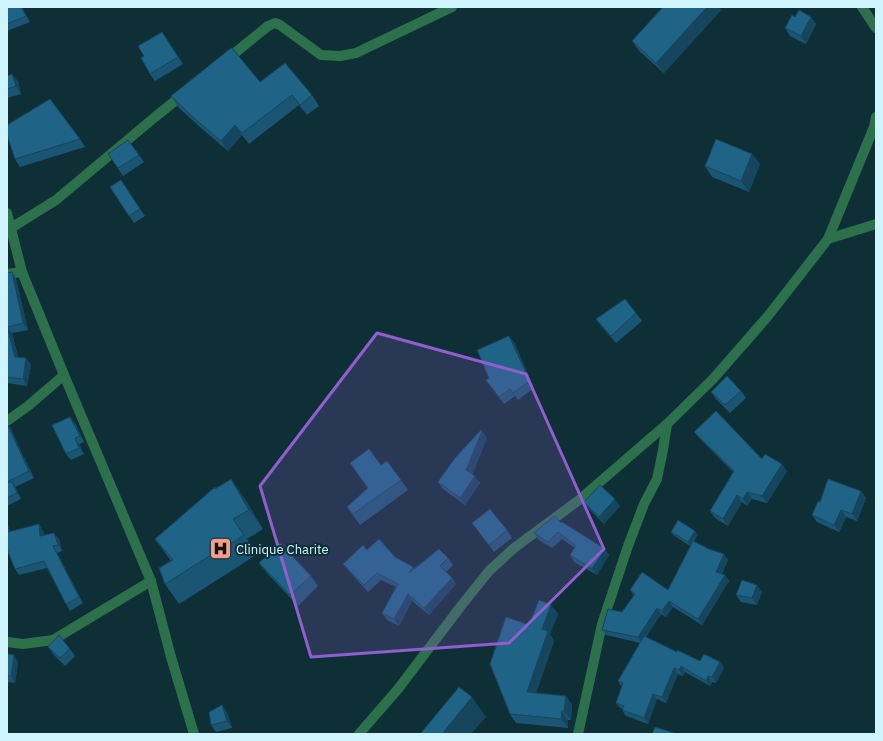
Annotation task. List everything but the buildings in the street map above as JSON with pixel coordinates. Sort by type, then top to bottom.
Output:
[{"type":"street","points":[[216,68],[268,26],[275,23],[280,25],[321,55],[340,56],[356,53],[452,7]]},
{"type":"street","points":[[862,7],[876,28]]},
{"type":"street","points":[[11,228],[56,200],[192,87]]},
{"type":"street","points":[[359,734],[398,689],[489,571],[514,548],[579,500],[667,424],[713,380],[768,316],[828,239],[871,135],[876,118]]},
{"type":"street","points":[[7,213],[22,272],[64,376],[151,581],[171,657],[194,734]]},
{"type":"street","points":[[828,239],[876,224]]},
{"type":"street","points":[[7,274],[22,272]]},
{"type":"street","points":[[7,422],[64,376]]},
{"type":"street","points":[[578,734],[602,624],[628,546],[644,504],[657,479],[667,424]]},
{"type":"street","points":[[7,642],[23,644],[53,640],[151,581]]},
{"type":"highlighted area","points":[[377,333],[526,374],[604,549],[509,643],[311,657],[260,486]]},
{"type":"place","name":"Clinique Charite","points":[[221,549]]}]
